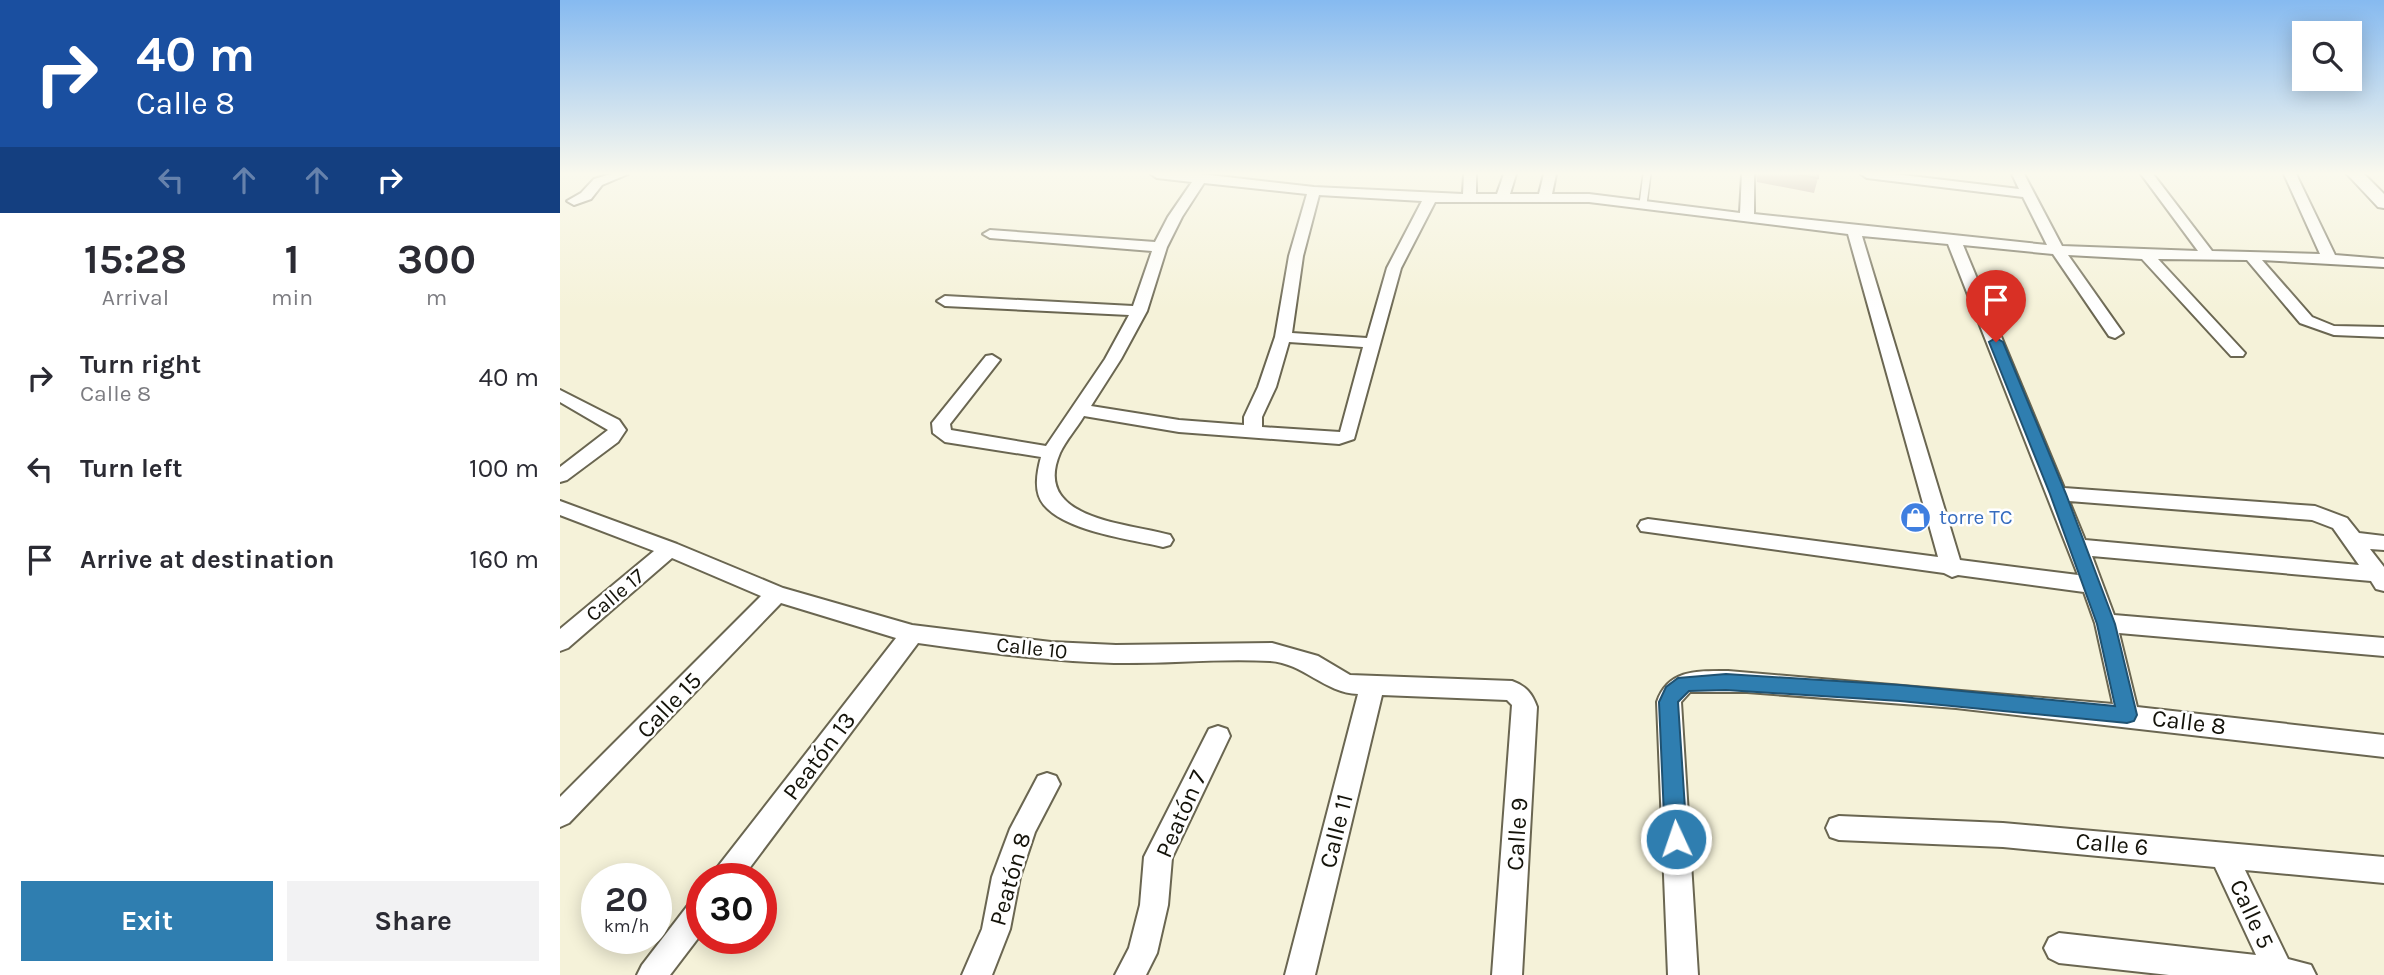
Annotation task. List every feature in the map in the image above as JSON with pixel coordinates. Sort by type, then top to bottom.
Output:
[{"type":"street","points":[[1163,540],[1075,518],[1051,502],[1045,478],[1051,453],[1113,359],[1139,311],[1160,247],[1174,220]]},
{"type":"street","points":[[1253,430],[1254,417],[1283,337],[1296,256],[1306,220]]},
{"type":"street","points":[[1080,410],[1179,426],[1339,438],[1348,435],[1394,268],[1419,220]]},
{"type":"street","points":[[1766,220],[1854,231],[2057,250],[2146,255],[2329,257],[2384,263]]},
{"type":"street","points":[[2042,220],[2057,250],[2115,333]]},
{"type":"street","points":[[2181,220],[2208,255]]},
{"type":"street","points":[[2311,220],[2329,257]]},
{"type":"street","points":[[1854,231],[1952,569]]},
{"type":"street","points":[[990,234],[1160,247]]},
{"type":"street","points":[[1954,241],[2058,494],[2092,585],[2106,624],[2127,715]]},
{"type":"street","points":[[2146,255],[2237,353]]},
{"type":"street","points":[[2250,255],[2306,320],[2314,325],[2337,331],[2384,332]]},
{"type":"street","points":[[945,300],[1139,311]]},
{"type":"street","points":[[1283,337],[1368,342],[1373,345]]},
{"type":"street","points":[[992,360],[941,423],[942,433],[951,438],[1051,453]]},
{"type":"street","points":[[560,395],[613,424],[617,430],[612,438],[560,476]]},
{"type":"street","points":[[2058,494],[2315,513],[2340,523],[2380,578]]},
{"type":"street","name":"Calle 10","points":[[560,508],[670,549],[777,594],[912,634],[1051,651],[1116,654],[1272,652],[1310,662],[1348,684],[1505,690],[1518,695]]},
{"type":"street","points":[[1647,526],[1952,569],[2092,585]]},
{"type":"street","points":[[2352,540],[2384,543]]},
{"type":"street","points":[[2078,547],[2380,578]]},
{"type":"street","name":"Calle 17","points":[[560,642],[670,549]]},
{"type":"street","name":"Calle 15","points":[[560,815],[777,594]]},
{"type":"street","points":[[2106,624],[2384,647]]},
{"type":"street","name":"Peatón 13","points":[[737,863],[912,634]]},
{"type":"street","name":"Calle 8","points":[[1683,975],[1669,702],[1673,692],[1685,684],[1726,682],[1900,693],[2127,715],[2384,746]]},
{"type":"street","name":"Calle 11","points":[[1300,975],[1372,687]]},
{"type":"street","name":"Calle 9","points":[[1507,975],[1525,718],[1525,708],[1518,695]]},
{"type":"street","name":"Peatón 7","points":[[1130,975],[1142,953],[1154,905],[1158,857],[1218,736]]},
{"type":"street","name":"Peatón 8","points":[[977,975],[996,929],[1006,877],[1023,829],[1047,784]]},
{"type":"street","name":"Calle 6","points":[[1839,828],[1989,834],[2384,870]]},
{"type":"street","name":"Calle 5","points":[[2223,854],[2287,974]]},
{"type":"street","points":[[652,975],[686,931]]},
{"type":"street","points":[[2059,948],[2287,974]]},
{"type":"place","name":"torre TC","points":[[1916,517]]},
{"type":"route","points":[[1676,839],[1669,702],[1673,692],[1685,684],[1726,682],[1900,693],[2127,715],[2106,624],[2058,494],[1996,342]]}]
